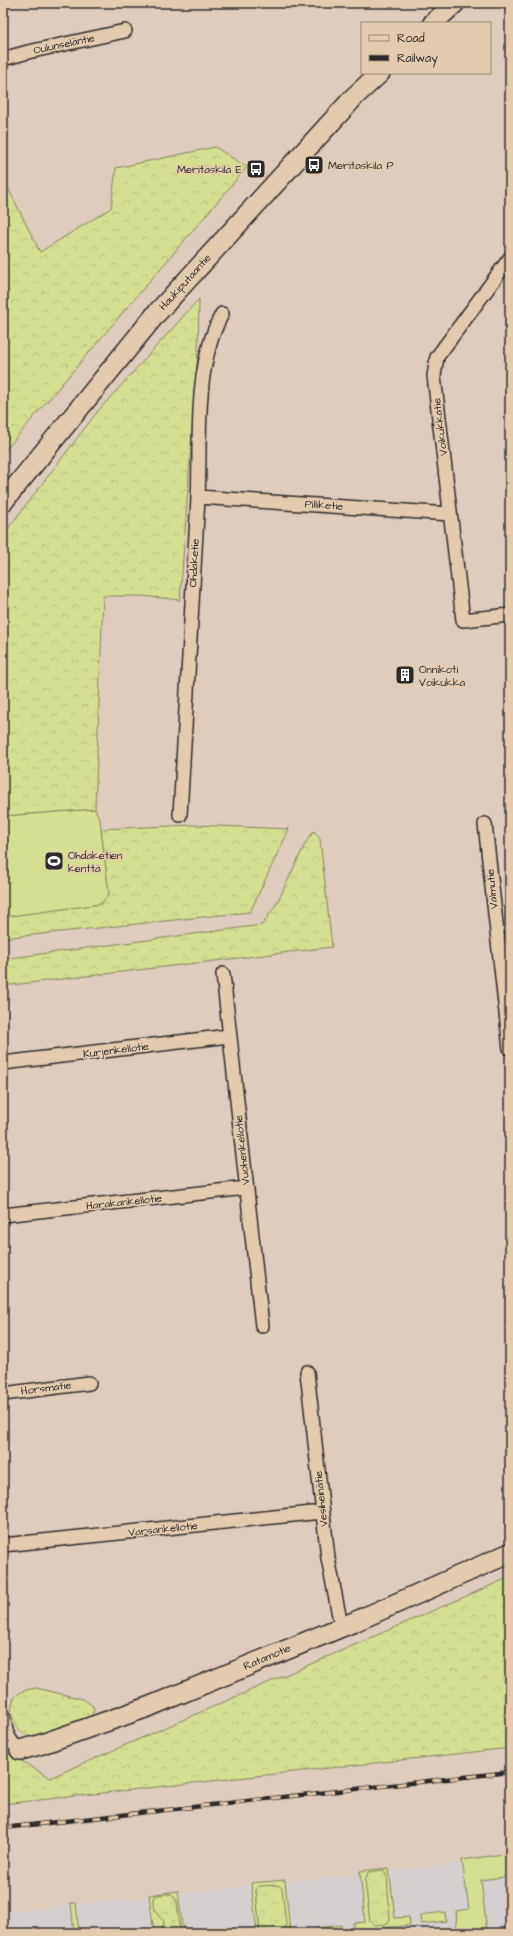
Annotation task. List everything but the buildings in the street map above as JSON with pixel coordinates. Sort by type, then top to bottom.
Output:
[{"type":"main road","points":[[434,22],[455,3]]},
{"type":"main road","name":"Haukiputaantie","points":[[3,502],[156,314],[355,96],[379,74]]},
{"type":"main road","name":"Ratamotie","points":[[20,1750],[39,1745],[148,1707],[510,1553]]},
{"type":"street","name":"Oulunseläntie","points":[[3,59],[28,52],[125,31]]},
{"type":"street","name":"Voikukkatie","points":[[510,258],[437,357],[434,376],[463,620],[510,615]]},
{"type":"street","name":"Ohdaketie","points":[[180,815],[198,497],[201,392],[210,344],[216,325],[222,314]]},
{"type":"street","name":"Pilliketie","points":[[198,497],[450,514]]},
{"type":"street","name":"Valmutie","points":[[485,824],[508,1005],[510,1049]]},
{"type":"street","name":"Vuohenkellotie","points":[[223,974],[262,1326]]},
{"type":"street","name":"Kurjenkellotie","points":[[3,1063],[229,1036]]},
{"type":"street","name":"Harakankellotie","points":[[3,1215],[246,1188]]},
{"type":"street","name":"Vesiheinätie","points":[[307,1372],[328,1558],[341,1626]]},
{"type":"street","name":"Horsmatie","points":[[3,1394],[89,1383]]},
{"type":"street","name":"Varsankellotie","points":[[3,1545],[322,1512]]},
{"type":"street","points":[[3,1716],[5,1730],[10,1743],[20,1750]]},
{"type":"shaded area","points":[[510,1858],[510,1933],[3,1933],[3,1912]]},
{"type":"green space","points":[[215,147],[247,167],[3,453],[3,178],[40,252],[111,208],[116,168]]},
{"type":"green space","points":[[199,299],[198,349],[180,600],[142,596],[103,596],[95,809],[3,816],[3,535],[98,411]]},
{"type":"green space","name":"Ohdaketien kenttä","points":[[95,809],[100,820],[109,894],[101,904],[3,918],[3,816]]},
{"type":"green space","points":[[193,825],[289,829],[250,912],[3,938],[3,917],[101,904],[109,894],[101,829]]},
{"type":"green space","points":[[314,831],[320,839],[332,947],[3,986],[3,959],[262,925],[277,903],[306,842]]},
{"type":"green space","points":[[510,1577],[510,1748],[3,1804],[3,1750],[50,1778]]},
{"type":"green space","points":[[36,1688],[83,1699],[93,1706],[94,1710],[91,1717],[31,1737],[24,1734],[16,1726],[12,1715],[13,1700],[18,1694],[25,1690]]},
{"type":"green space","points":[[510,1853],[510,1876],[481,1880],[487,1933],[442,1933],[452,1931],[454,1929],[456,1922],[456,1911],[469,1909],[462,1860]]},
{"type":"green space","points":[[389,1868],[395,1918],[409,1917],[410,1925],[354,1931],[353,1923],[365,1922],[360,1871]]},
{"type":"green space","points":[[384,1870],[387,1877],[390,1919],[387,1924],[376,1925],[370,1922],[365,1881],[368,1872]]},
{"type":"green space","points":[[285,1880],[290,1931],[303,1930],[303,1933],[285,1933],[256,1890],[260,1933],[257,1933],[251,1883]]},
{"type":"green space","points":[[278,1885],[282,1888],[286,1933],[260,1933],[256,1890],[259,1886]]},
{"type":"green space","points":[[178,1891],[183,1933],[180,1933],[177,1901],[171,1894],[154,1896],[153,1900],[164,1921],[163,1928],[157,1933],[154,1933],[149,1895]]},
{"type":"green space","points":[[171,1894],[177,1901],[180,1933],[157,1933],[157,1931],[163,1928],[164,1921],[155,1910],[153,1900],[154,1896]]},
{"type":"green space","points":[[71,1903],[76,1903],[79,1933],[74,1933]]},
{"type":"green space","points":[[445,1912],[446,1921],[421,1924],[420,1915]]},
{"type":"green space","points":[[341,1925],[342,1933],[317,1933],[316,1928]]},
{"type":"railway","points":[[3,1828],[510,1772]]},
{"type":"place","name":"Meritaskila P","points":[[314,165]]},
{"type":"place","name":"Meritaskila E","points":[[256,169]]},
{"type":"place","name":"Onnikoti Voikukka","points":[[405,675]]},
{"type":"place","name":"Ohdaketien kenttä","points":[[54,861]]}]
